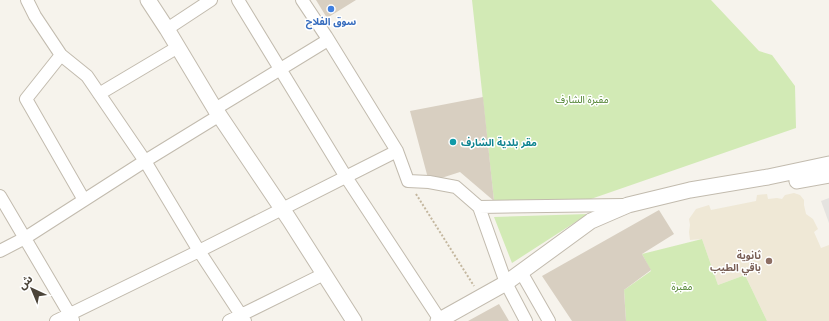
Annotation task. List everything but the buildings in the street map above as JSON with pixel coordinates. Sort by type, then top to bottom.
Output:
[{"type":"street","points":[[27,0],[35,16],[61,55],[87,76],[145,161],[199,251],[243,318]]},
{"type":"street","points":[[148,0],[217,112],[282,208],[354,321]]},
{"type":"street","points":[[167,29],[211,0]]},
{"type":"street","points":[[238,0],[346,177],[439,321],[506,283],[591,221],[628,205],[690,190],[768,177],[829,164]]},
{"type":"street","points":[[302,0],[397,151],[408,181],[429,182],[456,187],[480,206],[506,283],[526,321]]},
{"type":"street","points":[[0,251],[24,238],[145,161],[280,70],[328,40]]},
{"type":"street","points":[[99,94],[178,48]]},
{"type":"street","points":[[61,55],[26,99],[84,200]]},
{"type":"street","points":[[56,321],[72,318],[282,208],[397,151]]},
{"type":"street","points":[[480,206],[628,205],[735,193],[829,175]]},
{"type":"street","points":[[0,196],[72,318]]},
{"type":"street","points":[[521,272],[549,321]]},
{"type":"street","points":[[229,321],[243,318],[324,274]]},
{"type":"path","points":[[408,181],[481,297]]},
{"type":"shaded area","name":"ثانوية باقي الطيب","points":[[794,193],[800,195],[804,200],[806,214],[813,219],[818,229],[814,232],[821,248],[829,245],[829,321],[767,321],[745,275],[718,285],[702,239],[690,240],[689,219],[696,209],[709,205],[711,210],[756,201],[757,195],[767,194],[768,199],[782,199],[785,195]]},
{"type":"shaded area","points":[[829,198],[829,223],[821,201]]},
{"type":"green space","name":"مقبرة الشارف","points":[[472,0],[711,0],[759,51],[772,55],[795,86],[796,128],[588,200],[494,201]]},
{"type":"green space","points":[[588,214],[512,263],[494,217]]},
{"type":"green space","name":"مقبرة","points":[[702,239],[718,285],[745,275],[767,321],[626,321],[624,290],[651,271],[642,254]]},
{"type":"place","name":"سوق الفلاح","points":[[331,9]]},
{"type":"place","name":"مقر بلدية الشارف","points":[[453,142]]},
{"type":"place","name":"ثانوية باقي الطيب","points":[[769,261]]}]
